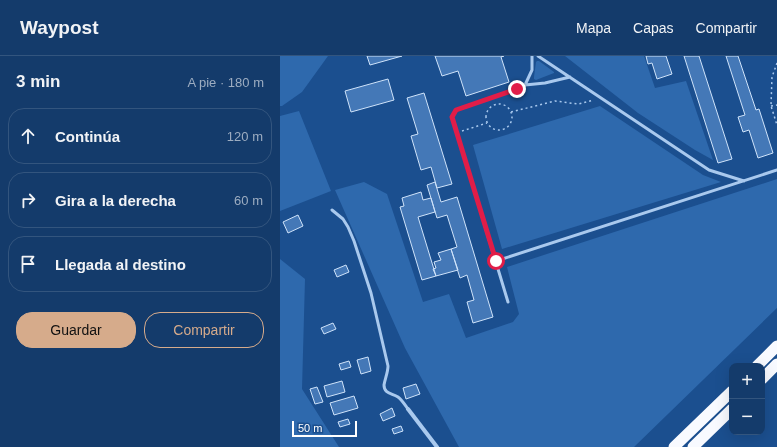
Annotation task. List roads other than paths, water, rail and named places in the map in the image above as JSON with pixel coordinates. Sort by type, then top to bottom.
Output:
[{"type":"highway","points":[[760,363],[777,346]]},
{"type":"highway","points":[[765,376],[777,364]]},
{"type":"highway","points":[[674,447],[729,393]]},
{"type":"highway","points":[[693,447],[729,412]]},
{"type":"street","points":[[408,410],[437,447]]},
{"type":"lane","points":[[525,85],[532,70],[532,56]]},
{"type":"lane","points":[[538,56],[709,170],[744,181]]},
{"type":"lane","points":[[508,302],[452,117],[456,110],[525,85],[545,83],[570,77]]},
{"type":"lane","points":[[496,261],[777,170]]},
{"type":"lane","points":[[332,210],[343,219],[348,227],[371,293],[388,366],[388,373],[384,386],[385,390],[397,396],[408,410]]}]
